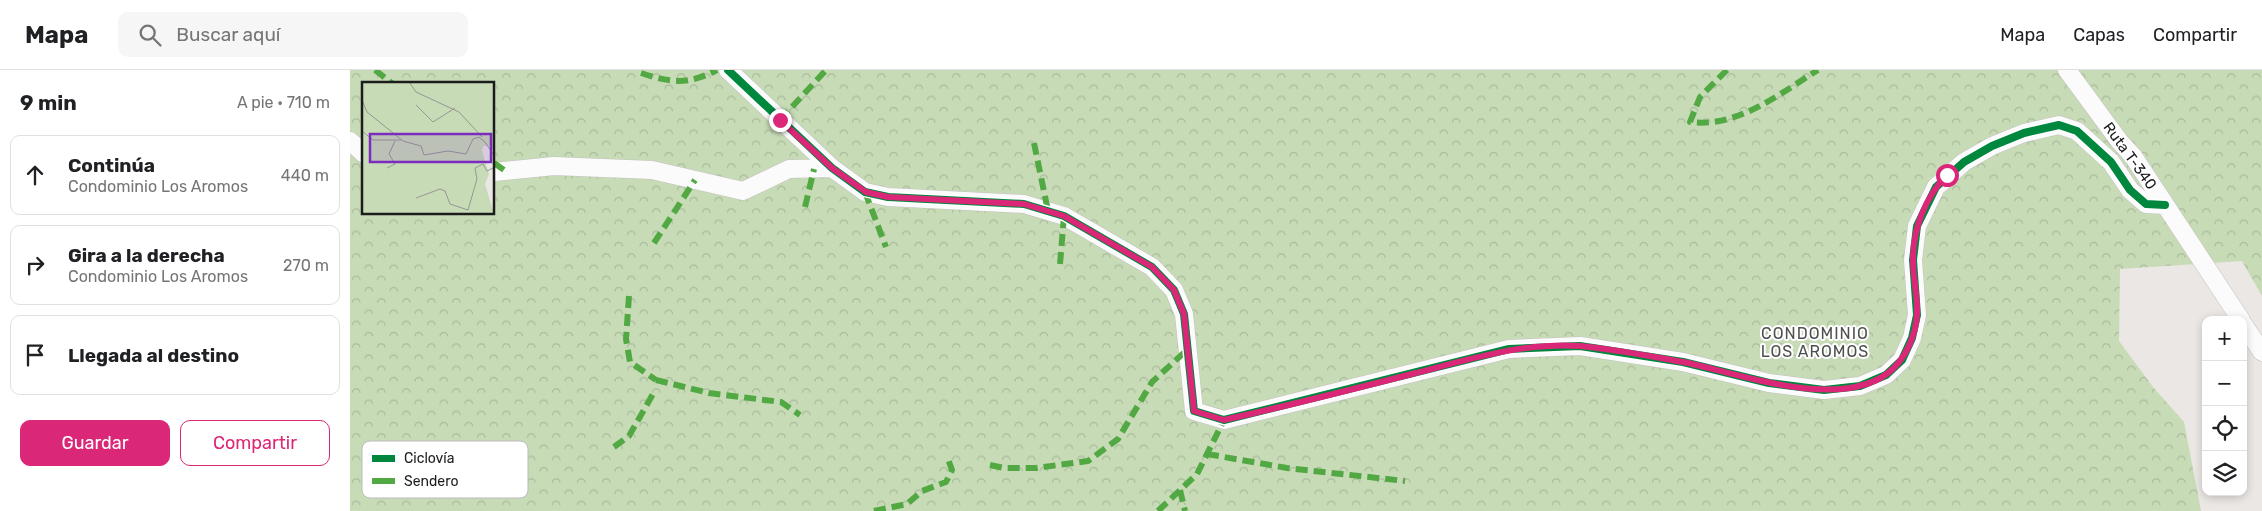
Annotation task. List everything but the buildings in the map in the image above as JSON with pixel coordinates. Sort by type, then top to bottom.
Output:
[{"type":"street","points":[[728,70],[832,168],[866,192],[888,197],[1024,204],[1064,216],[1152,267],[1174,290],[1184,314],[1194,411],[1224,420],[1509,350],[1580,346],[1684,362],[1768,383],[1824,390],[1860,386],[1886,374],[1902,360],[1912,338],[1917,315],[1913,260],[1917,226],[1936,187],[1964,162],[1992,146],[2024,133],[2059,124],[2077,131],[2112,162],[2130,190],[2146,204],[2165,205]]},
{"type":"street","name":"Ruta T-340","points":[[2067,70],[2120,142],[2133,156],[2238,316]]},
{"type":"street","points":[[350,141],[362,152]]},
{"type":"street","points":[[495,172],[554,166],[652,170],[744,191],[789,169],[832,168]]},
{"type":"street","points":[[2247,330],[2262,352]]},
{"type":"green space","points":[[350,70],[2262,70],[2262,296],[2242,261],[2120,269],[2119,341],[2153,387],[2184,422],[2201,511],[350,511]]},
{"type":"marked path","points":[[375,70],[390,82]]},
{"type":"marked path","points":[[641,73],[661,79],[679,81],[697,78],[717,70]]},
{"type":"marked path","points":[[780,120],[826,70]]},
{"type":"marked path","points":[[1727,70],[1700,97],[1690,122],[1725,120],[1741,115],[1773,99],[1818,70]]},
{"type":"marked path","points":[[1034,143],[1048,211]]},
{"type":"marked path","points":[[495,164],[504,170]]},
{"type":"marked path","points":[[805,207],[814,169]]},
{"type":"marked path","points":[[654,243],[695,180]]},
{"type":"marked path","points":[[865,192],[886,247]]},
{"type":"marked path","points":[[1060,264],[1064,216]]},
{"type":"marked path","points":[[629,296],[626,339],[630,362],[656,380]]},
{"type":"marked path","points":[[990,465],[1004,468],[1036,468],[1088,461],[1118,439],[1152,382],[1188,349]]},
{"type":"marked path","points":[[656,380],[709,393],[781,402],[800,415]]},
{"type":"marked path","points":[[614,447],[629,436],[653,394]]},
{"type":"marked path","points":[[1158,511],[1197,474],[1224,420]]},
{"type":"marked path","points":[[1207,454],[1287,468],[1405,481]]},
{"type":"marked path","points":[[874,511],[907,504],[922,491],[946,482],[952,470],[948,459]]},
{"type":"marked path","points":[[1180,490],[1185,511]]},
{"type":"cycle path","points":[[728,70],[832,168],[865,192],[888,197],[1024,204],[1064,216],[1152,267],[1174,290],[1184,314],[1194,411],[1224,420],[1509,349],[1580,346],[1683,362],[1769,383],[1824,390],[1860,386],[1886,375],[1902,360],[1912,338],[1917,315],[1913,260],[1917,226],[1936,187],[1964,162],[1992,146],[2024,133],[2059,125],[2077,131],[2111,162],[2130,190],[2146,204],[2165,205]]},
{"type":"district","name":"CONDOMINIO LOS AROMOS","points":[[1815,342]]},
{"type":"route","points":[[780,120],[832,168],[866,192],[888,197],[1024,204],[1064,216],[1152,267],[1174,290],[1184,314],[1194,411],[1224,420],[1509,350],[1580,346],[1684,362],[1768,383],[1824,390],[1860,386],[1886,374],[1902,360],[1912,338],[1917,315],[1913,260],[1917,226],[1936,187],[1947,175]]}]
